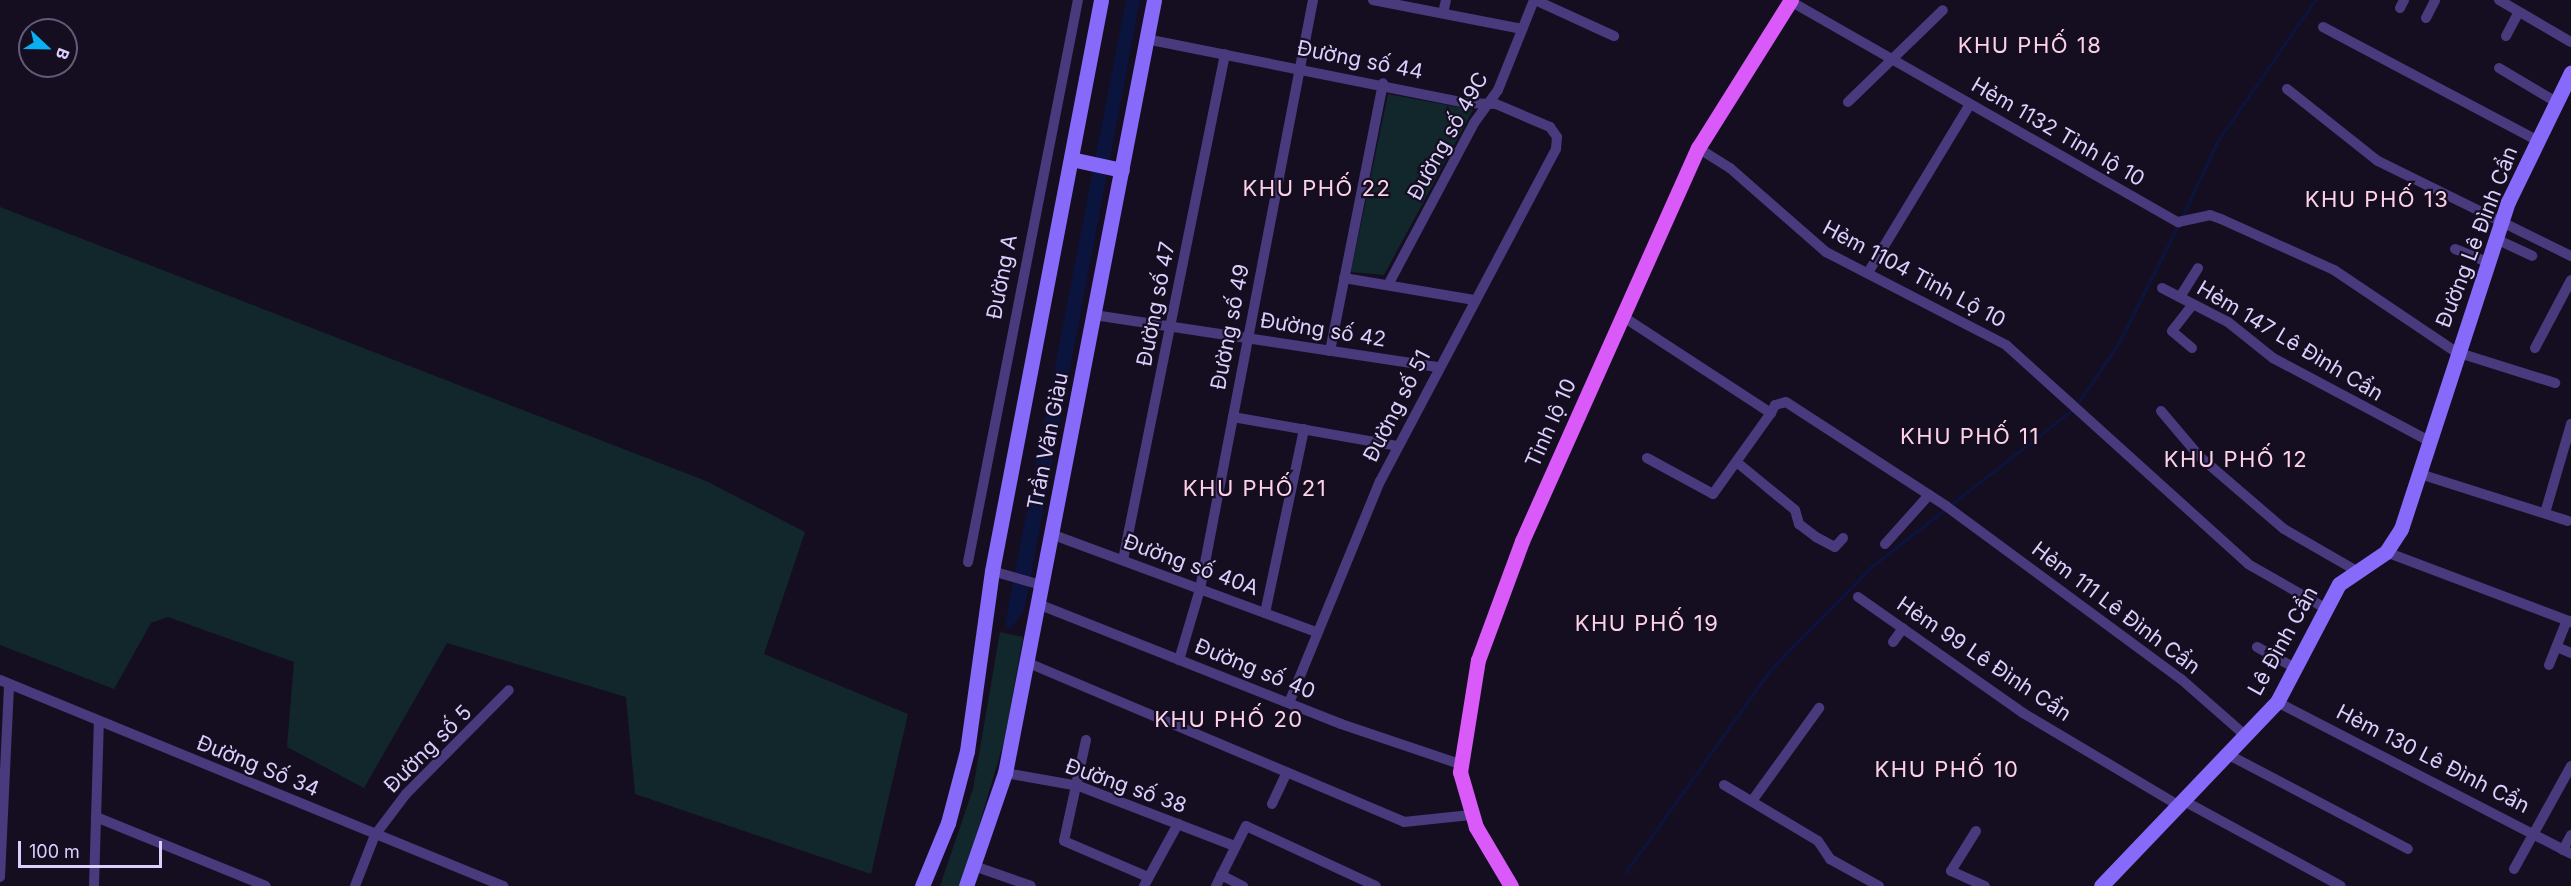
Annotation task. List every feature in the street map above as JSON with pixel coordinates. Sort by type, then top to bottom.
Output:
[{"type":"main road","name":"Trần Văn Giàu","points":[[922,886],[962,772],[997,572],[1075,160],[1101,0]]},
{"type":"main road","name":"Trần Văn Giàu","points":[[966,886],[1005,773],[1038,604],[1038,584],[1051,534],[1094,315],[1118,169],[1154,0]]},
{"type":"main road","name":"Tỉnh lộ 10","points":[[1511,886],[1471,815],[1460,764],[1478,660],[1522,541],[1698,148],[1790,0]]},
{"type":"main road","name":"Đường Lê Đình Cẩn","points":[[2456,352],[2502,223],[2536,140],[2571,72]]},
{"type":"main road","points":[[1075,160],[1118,169]]},
{"type":"main road","name":"Lê Đình Cẩn","points":[[2101,886],[2184,805],[2277,702],[2325,608],[2355,570],[2386,552],[2401,529],[2431,442],[2456,352]]},
{"type":"street","name":"Đường A","points":[[968,562],[1078,0]]},
{"type":"street","name":"Đường số 49","points":[[1179,660],[1200,589],[1313,0]]},
{"type":"street","points":[[1373,0],[1522,29]]},
{"type":"street","points":[[1443,13],[1446,0]]},
{"type":"street","points":[[1534,0],[1614,36]]},
{"type":"street","name":"Đường số 49C","points":[[1388,285],[1474,123],[1490,103],[1534,0]]},
{"type":"street","name":"Hẻm 1132 Tỉnh lộ 10","points":[[1790,0],[1889,60],[2178,222],[2196,217],[2221,219],[2334,270],[2456,352]]},
{"type":"street","points":[[2426,18],[2435,0]]},
{"type":"street","points":[[2499,0],[2571,42]]},
{"type":"street","points":[[1848,102],[1943,10]]},
{"type":"street","points":[[2506,36],[2519,12]]},
{"type":"street","points":[[2323,27],[2536,140]]},
{"type":"street","name":"Đường số 44","points":[[1146,39],[1383,83],[1466,104],[1490,103],[1550,127],[1557,137]]},
{"type":"street","name":"Đường số 47","points":[[1123,561],[1172,327],[1225,54]]},
{"type":"street","points":[[2499,68],[2556,102]]},
{"type":"street","points":[[1330,351],[1383,83]]},
{"type":"street","points":[[2288,90],[2378,160],[2571,256]]},
{"type":"street","points":[[1869,271],[1970,104]]},
{"type":"street","name":"Đường số 51","points":[[1289,703],[1316,632],[1398,446],[1556,149],[1557,137]]},
{"type":"street","name":"Hẻm 1104 Tỉnh Lộ 10","points":[[1698,148],[1731,168],[1802,236],[2006,345],[2248,564],[2325,608]]},
{"type":"street","points":[[2496,239],[2532,255]]},
{"type":"street","points":[[2454,249],[2488,262]]},
{"type":"street","points":[[2180,297],[2198,268]]},
{"type":"street","points":[[1344,278],[1474,300]]},
{"type":"street","points":[[2535,348],[2571,280]]},
{"type":"street","name":"Hẻm 147 Lê Đình Cẩn","points":[[2162,288],[2228,322],[2273,358],[2431,442]]},
{"type":"street","points":[[2192,348],[2172,331],[2193,304]]},
{"type":"street","name":"Đường số 42","points":[[1094,315],[1439,367]]},
{"type":"street","points":[[1622,316],[1771,413],[1739,464],[1713,494],[1647,458]]},
{"type":"street","points":[[2456,352],[2555,383]]},
{"type":"street","name":"Hẻm 111 Lê Đình Cẩn","points":[[1771,413],[1775,405],[1786,402],[1934,498],[2181,679],[2246,736]]},
{"type":"street","points":[[2161,411],[2199,456],[2284,529],[2355,570]]},
{"type":"street","points":[[1233,417],[1398,446]]},
{"type":"street","points":[[2545,513],[2571,424]]},
{"type":"street","points":[[1265,613],[1304,429]]},
{"type":"street","points":[[1739,464],[1795,510],[1799,524],[1816,537],[1834,547],[1843,538]]},
{"type":"street","points":[[2420,474],[2568,520]]},
{"type":"street","points":[[1885,544],[1934,498]]},
{"type":"street","name":"Đường số 40A","points":[[1051,534],[1316,632]]},
{"type":"street","points":[[2386,552],[2566,617],[2549,665]]},
{"type":"street","points":[[997,572],[1038,584]]},
{"type":"street","name":"Hẻm 99 Lê Đình Cẩn","points":[[1858,597],[2023,713],[2184,805],[2341,886]]},
{"type":"street","name":"Đường số 40","points":[[1038,604],[1289,703],[1460,764]]},
{"type":"street","points":[[1893,642],[1903,628]]},
{"type":"street","points":[[2257,646],[2295,668]]},
{"type":"street","points":[[2557,647],[2571,653]]},
{"type":"street","points":[[1026,662],[1410,823],[1471,815]]},
{"type":"street","points":[[0,877],[4,682]]},
{"type":"street","name":"Đường Số 34","points":[[4,682],[503,886]]},
{"type":"street","name":"Đường số 5","points":[[375,835],[406,794],[509,690]]},
{"type":"street","name":"Hẻm 130 Lê Đình Cẩn","points":[[2277,702],[2535,833],[2567,852]]},
{"type":"street","points":[[1752,801],[1819,708]]},
{"type":"street","points":[[94,886],[99,721]]},
{"type":"street","points":[[1086,740],[1079,786],[1064,841],[1146,882],[1178,824]]},
{"type":"street","points":[[2229,755],[2408,849]]},
{"type":"street","points":[[2514,869],[2571,766]]},
{"type":"street","points":[[1272,804],[1287,772]]},
{"type":"street","name":"Đường số 38","points":[[1005,773],[1079,786],[1232,845]]},
{"type":"street","points":[[1724,785],[1818,842],[1830,859],[1879,886]]},
{"type":"street","points":[[96,817],[266,886]]},
{"type":"street","points":[[1215,886],[1232,845],[1246,826],[1376,886]]},
{"type":"street","points":[[1976,831],[1952,871],[1985,886]]},
{"type":"street","points":[[355,886],[375,835]]},
{"type":"street","points":[[2567,852],[2571,835]]},
{"type":"street","points":[[974,866],[1031,886]]},
{"type":"street","points":[[1221,875],[1243,886]]},
{"type":"green space","points":[[1388,94],[1473,110],[1384,275],[1351,272]]},
{"type":"green space","points":[[0,207],[706,481],[805,532],[764,654],[908,714],[871,874],[635,794],[626,697],[447,643],[364,788],[287,747],[294,662],[168,617],[151,623],[114,689],[0,645]]},
{"type":"green space","points":[[1000,632],[1023,637],[1005,738],[961,886],[940,886],[973,789]]},
{"type":"shaded area","points":[[1126,0],[1140,0],[1024,611],[1010,629],[1005,624]]},
{"type":"waterway","points":[[2181,219],[2217,142],[2315,0]]},
{"type":"waterway","points":[[2077,404],[2117,346],[2178,225]]},
{"type":"waterway","points":[[1626,872],[1771,669],[1871,567],[2073,409]]},
{"type":"district","name":"KHU PHỐ 18","points":[[2030,46]]},
{"type":"district","name":"KHU PHỐ 22","points":[[1317,189]]},
{"type":"district","name":"KHU PHỐ 13","points":[[2377,200]]},
{"type":"district","name":"KHU PHỐ 11","points":[[1970,437]]},
{"type":"district","name":"KHU PHỐ 12","points":[[2236,460]]},
{"type":"district","name":"KHU PHỐ 21","points":[[1255,489]]},
{"type":"district","name":"KHU PHỐ 19","points":[[1647,624]]},
{"type":"district","name":"KHU PHỐ 20","points":[[1229,720]]},
{"type":"district","name":"KHU PHỐ 10","points":[[1947,770]]}]
